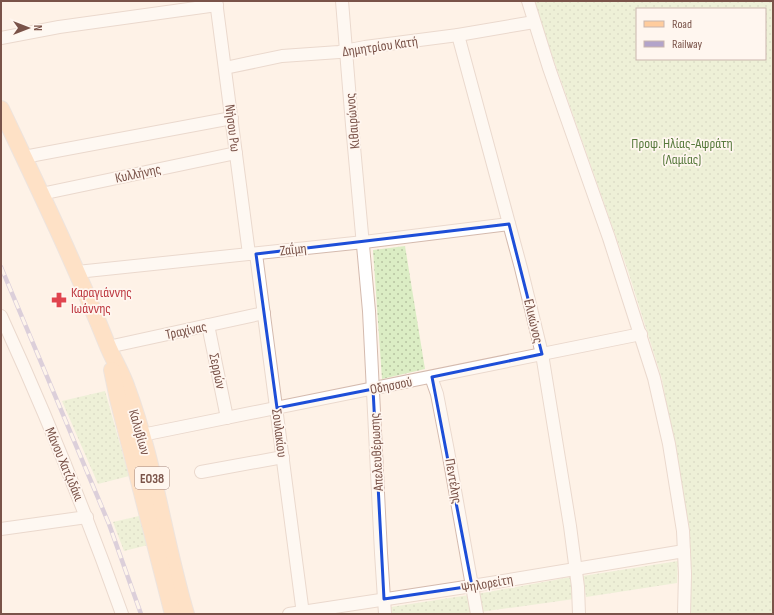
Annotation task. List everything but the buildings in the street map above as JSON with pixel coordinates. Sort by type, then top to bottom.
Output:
[{"type":"main road","name":"Καλυβίων","points":[[1,109],[77,272],[108,347],[127,388],[142,435],[186,614]]},
{"type":"main road","name":"Καλυβίων","points":[[108,347],[118,400],[173,614]]},
{"type":"street","name":"Κιθαιρώνος","points":[[342,1],[364,242]]},
{"type":"street","points":[[528,1],[561,102],[609,238],[654,378],[669,444],[679,502],[684,550],[684,614]]},
{"type":"street","points":[[1,38],[59,27],[217,3]]},
{"type":"street","name":"Νήσου Ρω","points":[[217,3],[236,153],[252,254]]},
{"type":"street","name":"Δημητρίου Κατή","points":[[225,68],[282,56],[346,51],[365,47],[458,35],[534,22]]},
{"type":"street","name":"Ελικώνος","points":[[458,35],[542,354],[576,568],[579,614]]},
{"type":"street","points":[[24,157],[232,118]]},
{"type":"street","name":"Κυλλήνης","points":[[41,194],[236,153]]},
{"type":"street","name":"Ζαΐμη","points":[[77,272],[364,242],[509,224]]},
{"type":"street","name":"Απελευθέρωσης","points":[[364,242],[370,311],[385,614]]},
{"type":"street","name":"Σουλακίου","points":[[252,254],[264,313],[303,613]]},
{"type":"street","name":"Τραχίνας","points":[[108,347],[264,313]]},
{"type":"street","name":"Μάνου Χατζιδάκι","points":[[1,316],[87,516],[122,614]]},
{"type":"street","name":"Σερρών","points":[[208,325],[228,418]]},
{"type":"street","name":"Οδησσού","points":[[142,435],[641,334]]},
{"type":"street","name":"Πεντέλης","points":[[431,377],[437,394],[477,614]]},
{"type":"street","points":[[201,472],[283,457]]},
{"type":"street","points":[[1,529],[87,516]]},
{"type":"street","name":"Ψηλορείτη","points":[[289,614],[472,586],[684,550]]},
{"type":"highlighted area","points":[[509,224],[542,354],[432,377],[472,586],[384,599],[373,389],[277,408],[256,254]]},
{"type":"green space","name":"Προφ. Ηλίας-Αφράτη (Λαμίας)","points":[[533,1],[773,1],[773,614],[690,614],[691,563],[683,491],[662,379],[628,271]]},
{"type":"green space","points":[[405,246],[425,369],[382,379],[373,250]]},
{"type":"green space","points":[[105,391],[129,476],[98,484],[62,401]]},
{"type":"green space","points":[[139,516],[148,545],[124,551],[113,522]]},
{"type":"green space","points":[[678,561],[677,583],[586,597],[583,576]]},
{"type":"green space","points":[[571,577],[574,599],[480,612],[477,594]]},
{"type":"green space","points":[[469,595],[472,612],[462,614],[392,614],[391,607]]},
{"type":"railway","points":[[1,267],[109,524],[141,614]]},
{"type":"place","name":"Καραγιάννης Ιωάννης","points":[[59,300]]}]
